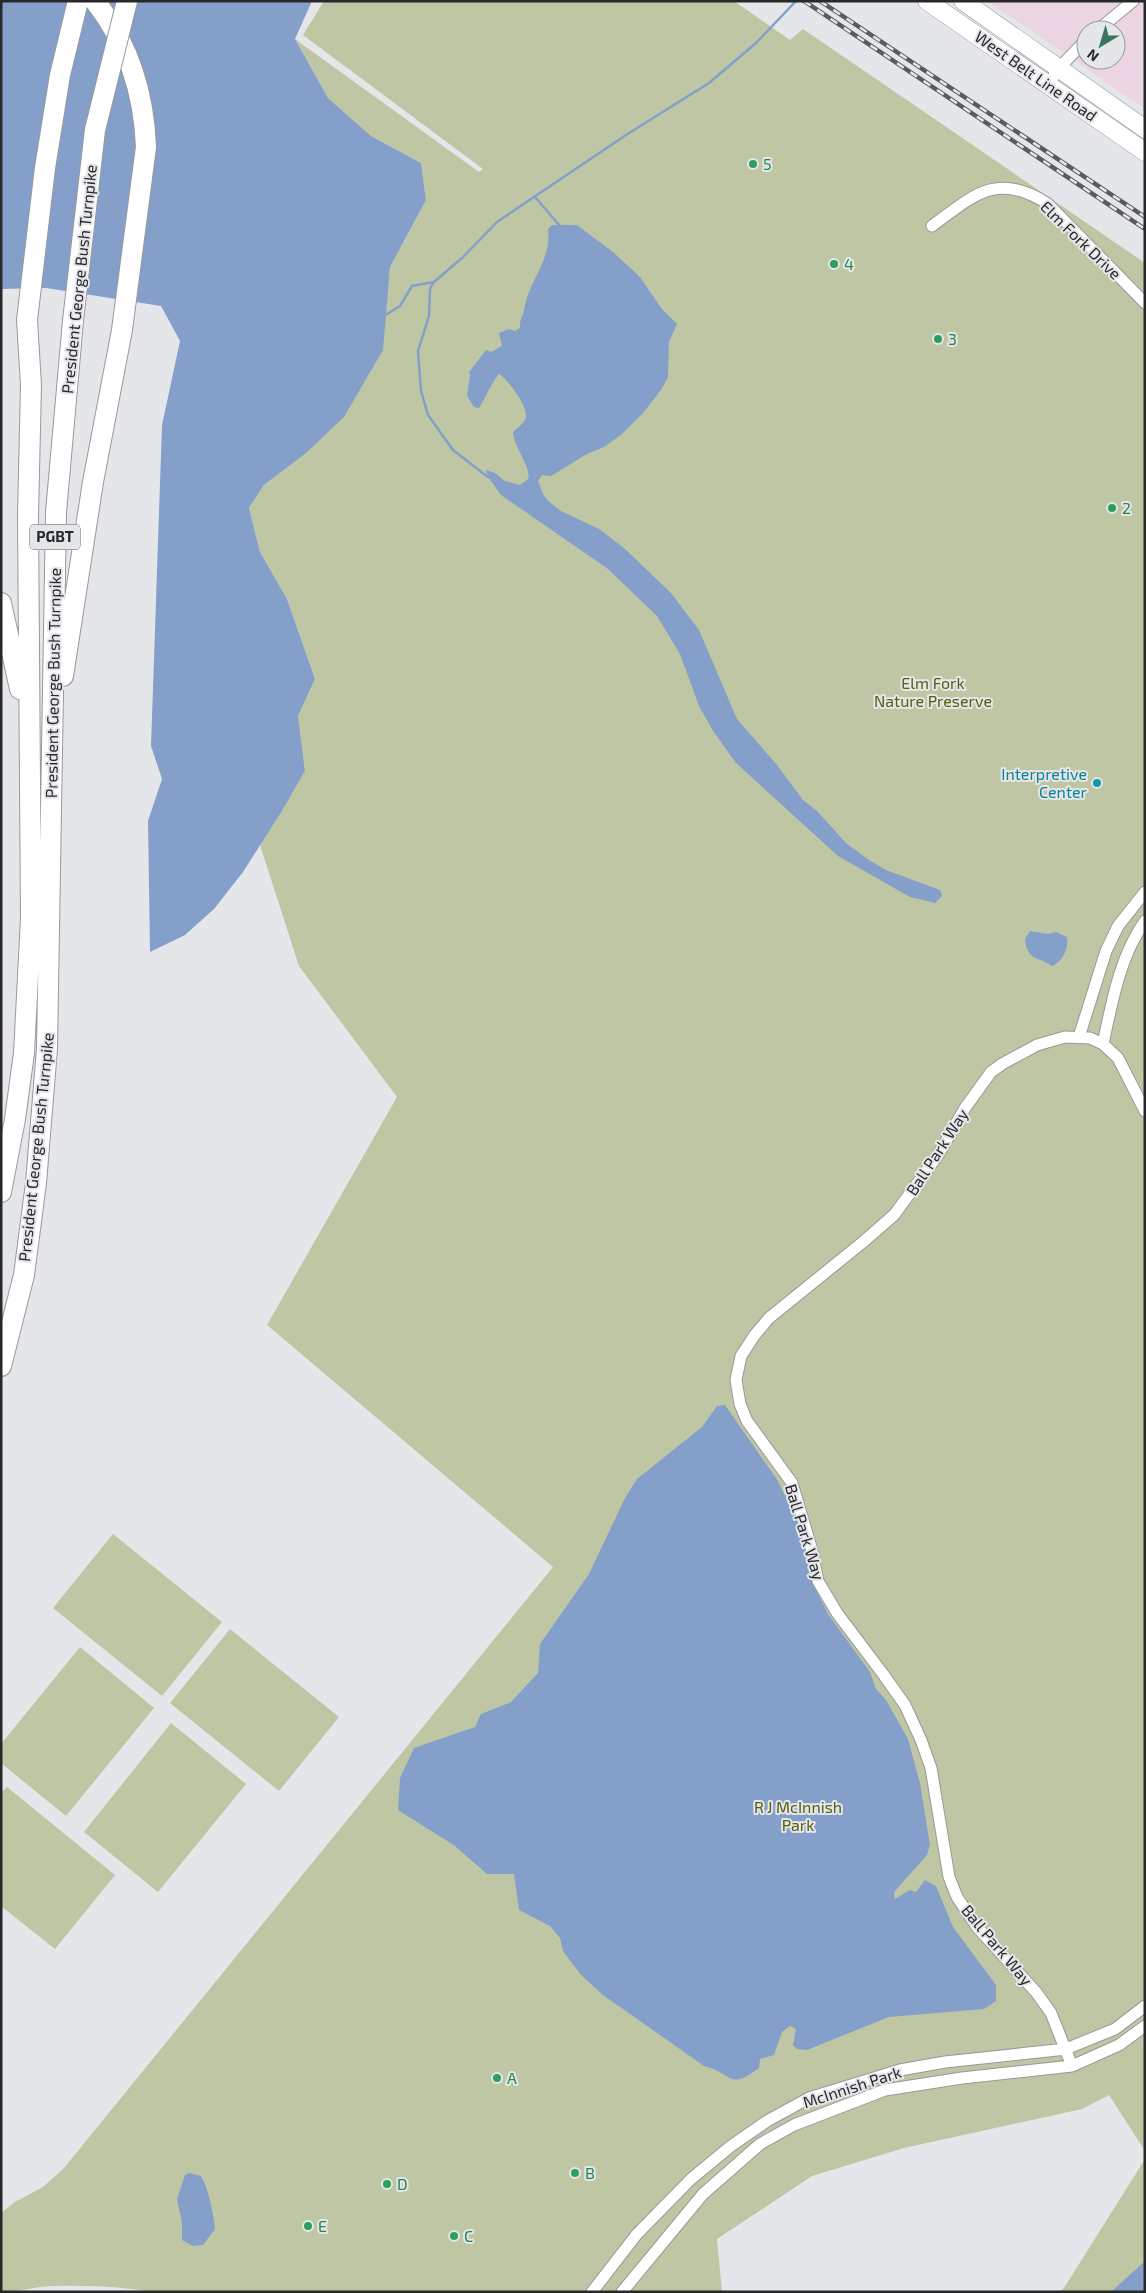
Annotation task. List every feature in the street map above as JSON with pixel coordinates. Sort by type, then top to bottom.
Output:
[{"type":"highway","name":"President George Bush Turnpike","points":[[1,1192],[17,1110],[29,987],[31,918],[28,515],[31,385],[27,320],[45,168],[57,93],[78,1]]},
{"type":"highway","points":[[51,753],[93,482],[122,330],[146,147],[145,119],[132,68],[111,23],[95,1]]},
{"type":"highway","name":"President George Bush Turnpike","points":[[1,1366],[24,1275],[43,1111],[48,1019],[56,512],[73,321],[95,130],[127,1]]},
{"type":"highway","points":[[1,603],[17,668],[29,748]]},
{"type":"main road","name":"West Belt Line Road","points":[[927,1],[1145,152]]},
{"type":"main road","name":"West Belt Line Road","points":[[963,1],[1145,129]]},
{"type":"street","points":[[1110,20],[1133,1]]},
{"type":"street","points":[[1048,85],[1059,68],[1076,50]]},
{"type":"street","name":"Elm Fork Drive","points":[[932,226],[978,194],[1002,187],[1019,190],[1035,196],[1048,204],[1145,302]]},
{"type":"street","points":[[1079,1037],[1106,951],[1118,926],[1145,892]]},
{"type":"street","points":[[1145,921],[1126,956],[1112,1002],[1103,1044],[1118,1058],[1145,1111]]},
{"type":"street","name":"Ball Park Way","points":[[1072,2066],[1051,2013],[1036,1992],[977,1927],[957,1897],[949,1877],[931,1768],[921,1740],[905,1705],[884,1674],[837,1613],[818,1581],[792,1483],[747,1421],[740,1404],[736,1380],[742,1356],[754,1336],[770,1318],[894,1215],[928,1171],[965,1108],[991,1072],[1037,1045],[1065,1037],[1079,1037],[1103,1044]]},
{"type":"street","name":"McInnish Park","points":[[592,2292],[637,2234],[691,2180],[731,2146],[767,2121],[809,2098],[900,2070],[945,2062],[1066,2049],[1116,2029],[1145,2006]]},
{"type":"street","name":"McInnish Park","points":[[622,2292],[702,2194],[760,2144],[794,2124],[885,2090],[962,2078],[1072,2066],[1119,2045],[1145,2026]]},
{"type":"shaded area","points":[[987,1],[1145,1],[1145,109],[1088,70],[1126,70],[1126,20],[1076,20],[1076,61]]},
{"type":"green space","points":[[324,1],[734,1],[790,40],[803,29],[1145,263],[1145,2151],[1109,2095],[1082,2109],[904,2148],[812,2176],[717,2239],[722,2292],[152,2292],[114,2287],[51,2286],[1,2292],[1,2213],[15,2202],[43,2187],[64,2168],[553,1567],[267,1325],[397,1097],[299,966],[260,845],[305,771],[298,716],[315,679],[287,599],[260,552],[249,508],[264,485],[305,454],[387,298],[390,267],[426,200],[421,163],[371,136],[328,98],[295,39],[479,172],[483,169],[303,35]]},
{"type":"green space","points":[[113,1534],[222,1622],[162,1696],[53,1608]]},
{"type":"green space","points":[[230,1629],[339,1717],[279,1791],[170,1703]]},
{"type":"green space","points":[[80,1647],[154,1708],[66,1816],[1,1763],[1,1744]]},
{"type":"green space","points":[[171,1723],[246,1784],[158,1892],[84,1832]]},
{"type":"green space","points":[[7,1787],[115,1875],[55,1949],[1,1906],[1,1793]]},
{"type":"green space","points":[[1145,2159],[1145,2292],[1059,2292],[1064,2288]]},
{"type":"water","points":[[1,1],[312,1],[295,39],[328,98],[371,136],[421,163],[426,200],[390,267],[383,350],[344,417],[305,454],[264,485],[249,508],[260,552],[287,599],[315,679],[298,716],[305,771],[243,872],[214,909],[185,935],[150,952],[148,821],[162,779],[151,746],[162,425],[180,341],[161,306],[46,288],[1,289]]},
{"type":"water","points":[[552,225],[577,225],[613,252],[640,277],[662,309],[677,324],[669,342],[668,377],[661,390],[643,413],[622,434],[604,447],[587,454],[551,476],[542,475],[538,481],[543,494],[548,501],[561,511],[599,529],[624,548],[671,593],[699,630],[737,719],[777,765],[803,800],[817,811],[846,843],[869,860],[886,870],[940,890],[942,896],[935,903],[910,897],[838,856],[736,763],[713,731],[699,706],[680,654],[657,616],[608,569],[501,495],[488,477],[486,470],[495,473],[505,481],[520,485],[528,479],[529,474],[516,445],[513,432],[524,422],[526,412],[517,394],[499,374],[479,408],[474,407],[467,396],[469,372],[486,350],[491,352],[502,346],[499,333],[509,329],[515,331],[520,328],[526,300],[546,251],[548,229]]},
{"type":"water","points":[[1030,931],[1048,934],[1056,932],[1067,937],[1066,950],[1056,964],[1052,966],[1028,952],[1025,939]]},
{"type":"water","points":[[725,1405],[778,1481],[799,1525],[814,1586],[828,1614],[870,1672],[876,1689],[886,1700],[908,1739],[920,1783],[930,1845],[927,1855],[894,1892],[895,1899],[910,1890],[916,1892],[925,1880],[936,1886],[953,1927],[996,1985],[996,2001],[984,2009],[889,2017],[807,2050],[797,2049],[793,2045],[796,2029],[790,2026],[782,2032],[774,2055],[760,2059],[759,2068],[749,2075],[736,2080],[704,2066],[603,1995],[581,1975],[563,1951],[560,1938],[550,1926],[519,1910],[514,1874],[487,1874],[455,1846],[398,1810],[400,1778],[414,1748],[475,1727],[481,1714],[511,1702],[538,1673],[540,1644],[589,1574],[625,1498],[637,1479],[702,1427],[717,1406]]},
{"type":"water","points":[[189,2173],[201,2176],[212,2209],[215,2229],[203,2245],[193,2246],[182,2240],[182,2223],[177,2199],[185,2175]]},
{"type":"water","points":[[1145,2261],[1145,2292],[1111,2292]]},
{"type":"waterway","points":[[384,316],[400,306],[412,286],[434,282],[462,258],[497,222],[626,135],[709,83],[756,43],[796,1]]},
{"type":"waterway","points":[[535,197],[560,226]]},
{"type":"waterway","points":[[433,283],[430,289],[429,316],[418,351],[421,391],[428,415],[453,450],[488,477]]},
{"type":"railway","points":[[804,1],[1145,229]]},
{"type":"railway","points":[[820,1],[1145,217]]},
{"type":"place","name":"5","points":[[753,164]]},
{"type":"place","name":"4","points":[[834,264]]},
{"type":"place","name":"3","points":[[938,339]]},
{"type":"place","name":"2","points":[[1112,508]]},
{"type":"place","name":"Interpretive Center","points":[[1097,783]]},
{"type":"place","name":"A","points":[[497,2078]]},
{"type":"place","name":"B","points":[[575,2173]]},
{"type":"place","name":"D","points":[[387,2184]]},
{"type":"place","name":"E","points":[[308,2226]]},
{"type":"place","name":"C","points":[[454,2236]]},
{"type":"park label","name":"Elm Fork Nature Preserve","points":[[933,692]]},
{"type":"park label","name":"R J McInnish Park","points":[[798,1816]]}]
